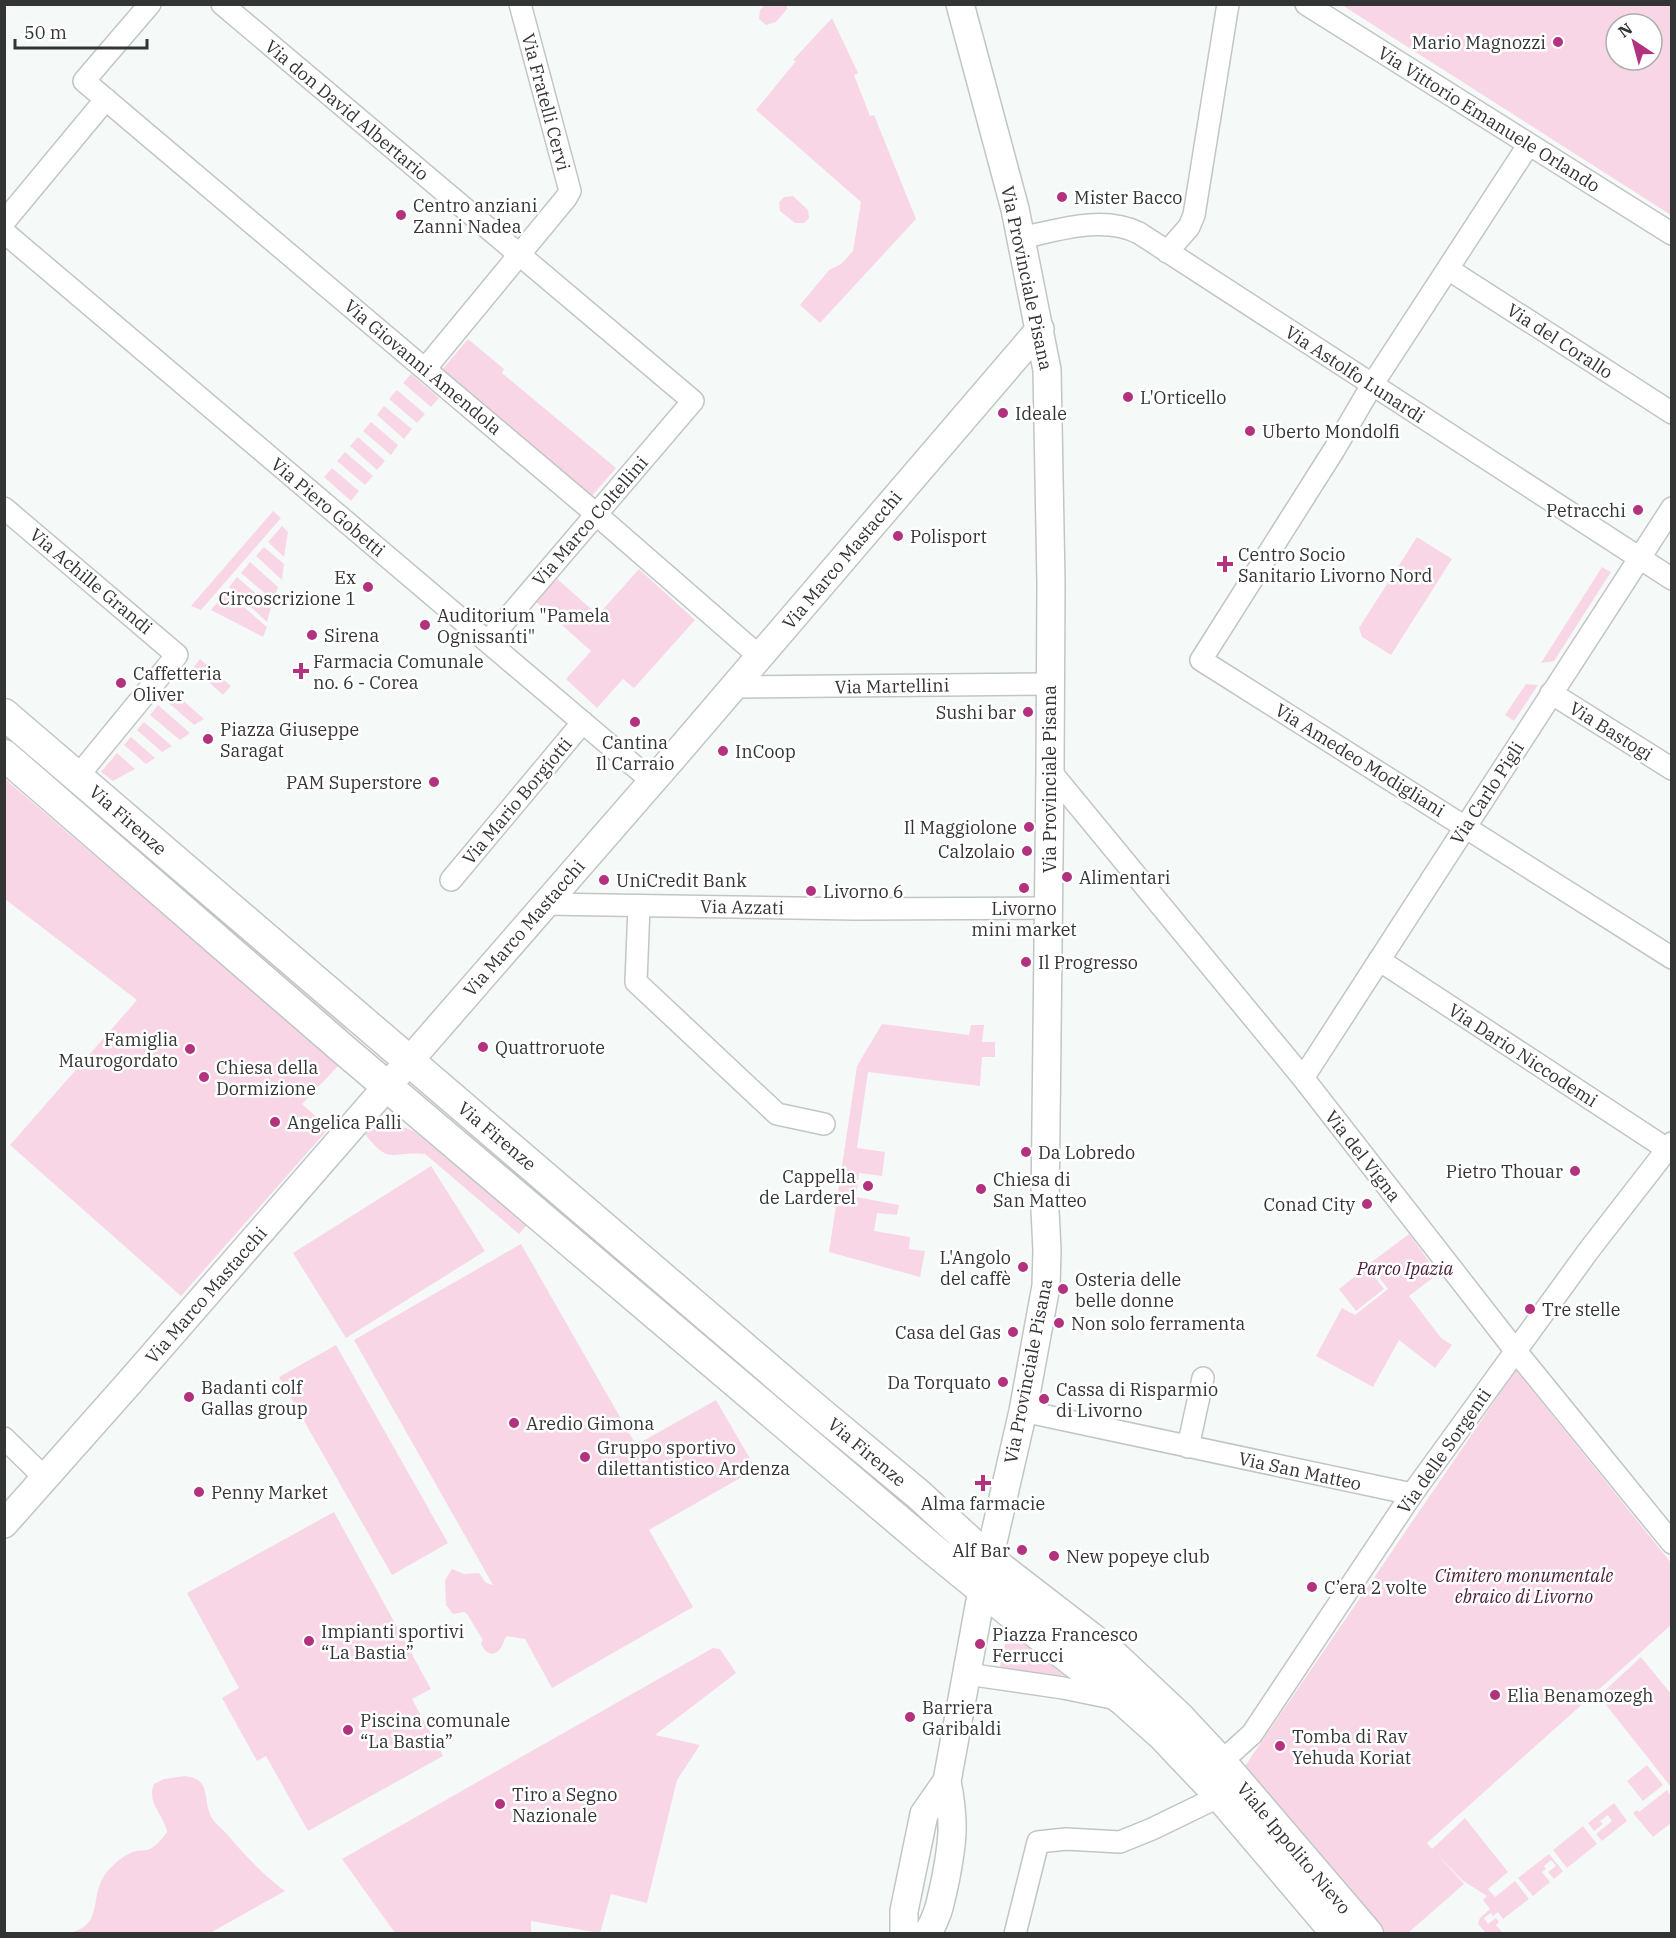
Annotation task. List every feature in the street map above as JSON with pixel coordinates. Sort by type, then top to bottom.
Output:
[{"type":"main road","name":"Via Firenze","points":[[4,714],[918,1494],[989,1558]]},
{"type":"main road","name":"Via Firenze","points":[[4,755],[387,1087],[982,1590]]},
{"type":"main road","points":[[989,1558],[1112,1654],[1179,1717],[1221,1762]]},
{"type":"main road","points":[[982,1590],[1124,1701],[1179,1751],[1220,1796]]},
{"type":"main road","name":"Viale Ippolito Nievo","points":[[1221,1762],[1368,1934]]},
{"type":"main road","name":"Viale Ippolito Nievo","points":[[1220,1796],[1337,1934]]},
{"type":"street","name":"Via Giovanni Amendola","points":[[150,4],[84,81],[597,514],[760,657]]},
{"type":"street","name":"Via don David Albertario","points":[[222,4],[693,401]]},
{"type":"street","name":"Via Fratelli Cervi","points":[[519,255],[570,191],[520,4]]},
{"type":"street","name":"Via Provinciale Pisana","points":[[947,1781],[982,1590],[1023,1411],[1046,1277],[1047,908],[1050,771],[1051,583],[1047,370],[1021,237],[960,4]]},
{"type":"street","points":[[1167,252],[1189,227],[1194,216],[1228,4]]},
{"type":"street","name":"Via Vittorio Emanuele Orlando","points":[[1306,4],[1671,234]]},
{"type":"street","points":[[4,222],[106,99]]},
{"type":"street","points":[[1372,385],[1529,144]]},
{"type":"street","name":"Via Astolfo Lunardi","points":[[1021,237],[1085,226],[1112,225],[1132,230],[1671,579]]},
{"type":"street","name":"Via Piero Gobetti","points":[[4,232],[652,781]]},
{"type":"street","points":[[425,369],[519,255]]},
{"type":"street","name":"Via del Corallo","points":[[1448,270],[1671,413]]},
{"type":"street","name":"Via Marco Mastacchi","points":[[4,1524],[734,687],[1040,329]]},
{"type":"street","name":"Via Amedeo Modigliani","points":[[1372,385],[1334,450],[1201,660],[1671,958]]},
{"type":"street","name":"Via Marco Coltellini","points":[[488,641],[693,401]]},
{"type":"street","name":"Via Achille Grandi","points":[[4,508],[177,655],[78,776]]},
{"type":"street","name":"Via Carlo Pigli","points":[[1303,1078],[1671,508]]},
{"type":"street","name":"Via Martellini","points":[[734,687],[1050,684]]},
{"type":"street","name":"Via Bastogi","points":[[1551,693],[1671,769]]},
{"type":"street","name":"Via Mario Borgiotti","points":[[451,880],[583,722]]},
{"type":"street","name":"Via del Vigna","points":[[1050,771],[1303,1078],[1515,1350],[1671,1543]]},
{"type":"street","name":"Via Azzati","points":[[545,904],[856,909],[1047,908]]},
{"type":"street","points":[[639,906],[636,982],[777,1114],[824,1124]]},
{"type":"street","name":"Via Dario Niccodemi","points":[[1379,960],[1669,1146]]},
{"type":"street","name":"Via delle Sorgenti","points":[[1221,1762],[1252,1734],[1412,1494],[1515,1350],[1669,1146]]},
{"type":"street","points":[[1188,1448],[1203,1378]]},
{"type":"street","name":"Via San Matteo","points":[[1023,1411],[1412,1494]]},
{"type":"street","points":[[4,1438],[45,1478]]},
{"type":"street","points":[[967,1674],[1063,1688],[1124,1701]]},
{"type":"street","points":[[904,1934],[904,1911],[924,1814],[947,1781]]},
{"type":"street","points":[[927,1934],[937,1918],[953,1843],[953,1811],[947,1781]]},
{"type":"street","points":[[1016,1934],[1038,1842],[1066,1839],[1120,1842],[1220,1796]]},
{"type":"green space","points":[[765,5],[787,5],[787,9],[776,22],[766,25],[759,19],[760,10]]},
{"type":"green space","points":[[1342,5],[1671,5],[1671,215]]},
{"type":"green space","points":[[832,18],[858,73],[854,75],[870,116],[874,115],[916,219],[820,323],[800,305],[829,270],[841,264],[853,251],[861,202],[756,110],[796,61],[793,60]]},
{"type":"green space","points":[[793,196],[808,210],[809,218],[804,223],[795,223],[780,211],[779,202],[784,197]]},
{"type":"green space","points":[[468,339],[504,369],[502,373],[616,468],[591,497],[441,371]]},
{"type":"green space","points":[[411,374],[439,398],[431,407],[403,383]]},
{"type":"green space","points":[[397,390],[425,414],[417,423],[389,399]]},
{"type":"green space","points":[[384,406],[412,429],[404,439],[377,415]]},
{"type":"green space","points":[[371,422],[398,445],[391,455],[363,431]]},
{"type":"green space","points":[[358,437],[385,461],[377,470],[350,446]]},
{"type":"green space","points":[[345,452],[373,476],[365,485],[337,461]]},
{"type":"green space","points":[[332,468],[359,491],[351,501],[324,477]]},
{"type":"green space","points":[[273,511],[281,518],[201,610],[191,606]]},
{"type":"green space","points":[[282,526],[288,532],[284,557],[268,542]]},
{"type":"green space","points":[[1417,537],[1452,559],[1391,655],[1362,637],[1359,628]]},
{"type":"green space","points":[[264,547],[284,564],[282,580],[256,556]]},
{"type":"green space","points":[[250,562],[278,587],[273,600],[241,573]]},
{"type":"green space","points":[[1602,567],[1611,572],[1554,661],[1541,663]]},
{"type":"green space","points":[[639,569],[695,620],[634,688],[623,679],[597,708],[566,679],[591,651],[534,600],[555,577],[598,615]]},
{"type":"green space","points":[[237,577],[271,607],[267,622],[229,587]]},
{"type":"green space","points":[[226,592],[267,627],[263,637],[211,610]]},
{"type":"green space","points":[[200,659],[231,686],[223,695],[193,668]]},
{"type":"green space","points":[[1526,684],[1538,685],[1514,721],[1505,715]]},
{"type":"green space","points":[[171,690],[204,719],[194,725],[164,699]]},
{"type":"green space","points":[[158,705],[190,733],[180,740],[150,715]]},
{"type":"green space","points":[[144,722],[172,746],[162,752],[137,730]]},
{"type":"green space","points":[[4,727],[347,1028],[344,1031],[5,744]]},
{"type":"green space","points":[[131,737],[155,758],[146,764],[124,745]]},
{"type":"green space","points":[[117,753],[135,769],[113,781],[101,772]]},
{"type":"green space","points":[[4,778],[339,1065],[302,1104],[329,1128],[181,1296],[10,1145],[137,1000],[5,899]]},
{"type":"green space","points":[[882,1024],[969,1035],[971,1025],[984,1025],[982,1042],[995,1042],[995,1057],[982,1057],[980,1086],[868,1072],[857,1148],[885,1152],[882,1176],[859,1173],[856,1197],[899,1205],[897,1215],[877,1213],[874,1231],[910,1237],[909,1249],[925,1251],[920,1277],[829,1252],[857,1066]]},
{"type":"green space","points":[[388,1124],[415,1132],[528,1224],[519,1234],[425,1154],[391,1155],[380,1150],[365,1134]]},
{"type":"green space","points":[[431,1166],[485,1251],[346,1338],[293,1253]]},
{"type":"green space","name":"Parco Ipazia","points":[[1409,1234],[1438,1274],[1409,1296],[1441,1338],[1452,1345],[1435,1368],[1399,1340],[1373,1387],[1316,1356],[1342,1308],[1355,1315],[1388,1289],[1369,1264]]},
{"type":"green space","name":"Gruppo sportivo dilettantistico Ardenza","points":[[521,1244],[636,1445],[716,1400],[756,1469],[649,1530],[693,1607],[552,1688],[525,1639],[507,1636],[499,1650],[494,1654],[488,1653],[482,1646],[483,1640],[467,1614],[464,1612],[453,1614],[446,1605],[445,1580],[452,1569],[464,1574],[479,1573],[486,1583],[493,1585],[354,1340]]},
{"type":"green space","points":[[1367,1267],[1384,1289],[1356,1311],[1339,1289]]},
{"type":"green space","points":[[336,1345],[448,1543],[392,1575],[279,1377]]},
{"type":"green space","name":"Cimitero monumentale ebraico di Livorno","points":[[1516,1370],[1672,1564],[1671,1625],[1427,1843],[1432,1849],[1465,1818],[1508,1872],[1488,1889],[1495,1897],[1515,1881],[1529,1899],[1503,1919],[1498,1912],[1493,1916],[1491,1913],[1484,1918],[1488,1924],[1496,1918],[1499,1922],[1496,1925],[1503,1933],[1486,1933],[1478,1924],[1480,1918],[1490,1909],[1483,1900],[1487,1896],[1462,1880],[1437,1854],[1464,1884],[1408,1933],[1384,1933],[1245,1766]]},
{"type":"green space","name":"Impianti sportivi “La Bastia”","points":[[334,1512],[431,1689],[412,1699],[443,1756],[308,1831],[266,1756],[257,1761],[222,1698],[239,1688],[187,1593]]},
{"type":"green space","points":[[1008,1630],[1067,1678],[1000,1667]]},
{"type":"green space","points":[[713,1648],[720,1649],[736,1673],[655,1735],[700,1745],[677,1780],[647,1903],[611,1894],[600,1933],[531,1921],[531,1933],[395,1933],[342,1859]]},
{"type":"green space","points":[[1641,1657],[1671,1694],[1671,1787],[1599,1696]]},
{"type":"green space","points":[[1647,1765],[1663,1785],[1643,1801],[1627,1781]]},
{"type":"green space","points":[[185,1776],[199,1781],[202,1785],[214,1821],[269,1878],[285,1891],[210,1933],[70,1933],[81,1929],[92,1917],[101,1882],[112,1866],[132,1852],[150,1849],[167,1832],[152,1797],[154,1784],[164,1779]]},
{"type":"green space","points":[[1667,1790],[1671,1796],[1671,1823],[1653,1837],[1633,1813],[1637,1810],[1639,1812]]},
{"type":"green space","points":[[1614,1803],[1627,1821],[1602,1841],[1596,1834],[1612,1821],[1608,1815],[1600,1821],[1603,1824],[1594,1831],[1588,1823]]},
{"type":"green space","points":[[1583,1826],[1597,1844],[1567,1868],[1553,1850]]},
{"type":"green space","points":[[1549,1854],[1563,1871],[1554,1879],[1548,1872],[1556,1866],[1551,1860],[1544,1866],[1546,1869],[1542,1872],[1550,1882],[1533,1896],[1518,1878]]},
{"type":"place","name":"Mario Magnozzi","points":[[1558,42]]},
{"type":"place","name":"Mister Bacco","points":[[1062,197]]},
{"type":"place","name":"Centro anziani Zanni Nadea","points":[[401,215]]},
{"type":"place","name":"L'Orticello","points":[[1128,397]]},
{"type":"place","name":"Ideale","points":[[1003,413]]},
{"type":"place","name":"Uberto Mondolfi","points":[[1250,431]]},
{"type":"place","name":"Petracchi","points":[[1638,510]]},
{"type":"place","name":"Polisport","points":[[898,536]]},
{"type":"place","name":"Centro Socio Sanitario Livorno Nord","points":[[1225,564]]},
{"type":"place","name":"Ex Circoscrizione 1","points":[[368,587]]},
{"type":"place","name":"Auditorium \"Pamela Ognissanti\"","points":[[425,625]]},
{"type":"place","name":"Sirena","points":[[312,635]]},
{"type":"place","name":"Farmacia Comunale no. 6 - Corea","points":[[301,671]]},
{"type":"place","name":"Caffetteria Oliver","points":[[121,683]]},
{"type":"place","name":"Sushi bar","points":[[1028,712]]},
{"type":"place","name":"Cantina Il Carraio","points":[[635,722]]},
{"type":"place","name":"Piazza Giuseppe Saragat","points":[[208,739]]},
{"type":"place","name":"InCoop","points":[[723,751]]},
{"type":"place","name":"PAM Superstore","points":[[434,782]]},
{"type":"place","name":"Il Maggiolone","points":[[1029,827]]},
{"type":"place","name":"Calzolaio","points":[[1027,851]]},
{"type":"place","name":"Alimentari","points":[[1067,877]]},
{"type":"place","name":"UniCredit Bank","points":[[604,880]]},
{"type":"place","name":"Livorno mini market","points":[[1024,888]]},
{"type":"place","name":"Livorno 6","points":[[811,891]]},
{"type":"place","name":"Il Progresso","points":[[1026,962]]},
{"type":"place","name":"Quattroruote","points":[[483,1047]]},
{"type":"place","name":"Famiglia Maurogordato","points":[[190,1049]]},
{"type":"place","name":"Chiesa della Dormizione","points":[[204,1077]]},
{"type":"place","name":"Angelica Palli","points":[[275,1122]]},
{"type":"place","name":"Da Lobredo","points":[[1026,1152]]},
{"type":"place","name":"Pietro Thouar","points":[[1575,1171]]},
{"type":"place","name":"Cappella de Larderel","points":[[868,1186]]},
{"type":"place","name":"Chiesa di San Matteo","points":[[981,1189]]},
{"type":"place","name":"Conad City","points":[[1367,1204]]},
{"type":"place","name":"L'Angolo del caffè","points":[[1023,1267]]},
{"type":"place","name":"Osteria delle belle donne","points":[[1063,1289]]},
{"type":"place","name":"Tre stelle","points":[[1530,1309]]},
{"type":"place","name":"Non solo ferramenta","points":[[1059,1323]]},
{"type":"place","name":"Casa del Gas","points":[[1013,1332]]},
{"type":"place","name":"Da Torquato","points":[[1003,1382]]},
{"type":"place","name":"Badanti colf Gallas group","points":[[189,1397]]},
{"type":"place","name":"Cassa di Risparmio di Livorno","points":[[1044,1399]]},
{"type":"place","name":"Aredio Gimona","points":[[514,1423]]},
{"type":"place","name":"Gruppo sportivo dilettantistico Ardenza","points":[[585,1457]]},
{"type":"place","name":"Alma farmacie","points":[[983,1483]]},
{"type":"place","name":"Penny Market","points":[[199,1492]]},
{"type":"place","name":"Alf Bar","points":[[1022,1550]]},
{"type":"place","name":"New popeye club","points":[[1054,1556]]},
{"type":"place","name":"C’era 2 volte","points":[[1312,1587]]},
{"type":"place","name":"Impianti sportivi “La Bastia”","points":[[309,1641]]},
{"type":"place","name":"Piazza Francesco Ferrucci","points":[[980,1644]]},
{"type":"place","name":"Elia Benamozegh","points":[[1495,1695]]},
{"type":"place","name":"Barriera Garibaldi","points":[[910,1717]]},
{"type":"place","name":"Piscina comunale “La Bastia”","points":[[348,1730]]},
{"type":"place","name":"Tomba di Rav Yehuda Koriat","points":[[1280,1746]]},
{"type":"place","name":"Tiro a Segno Nazionale","points":[[500,1804]]}]
